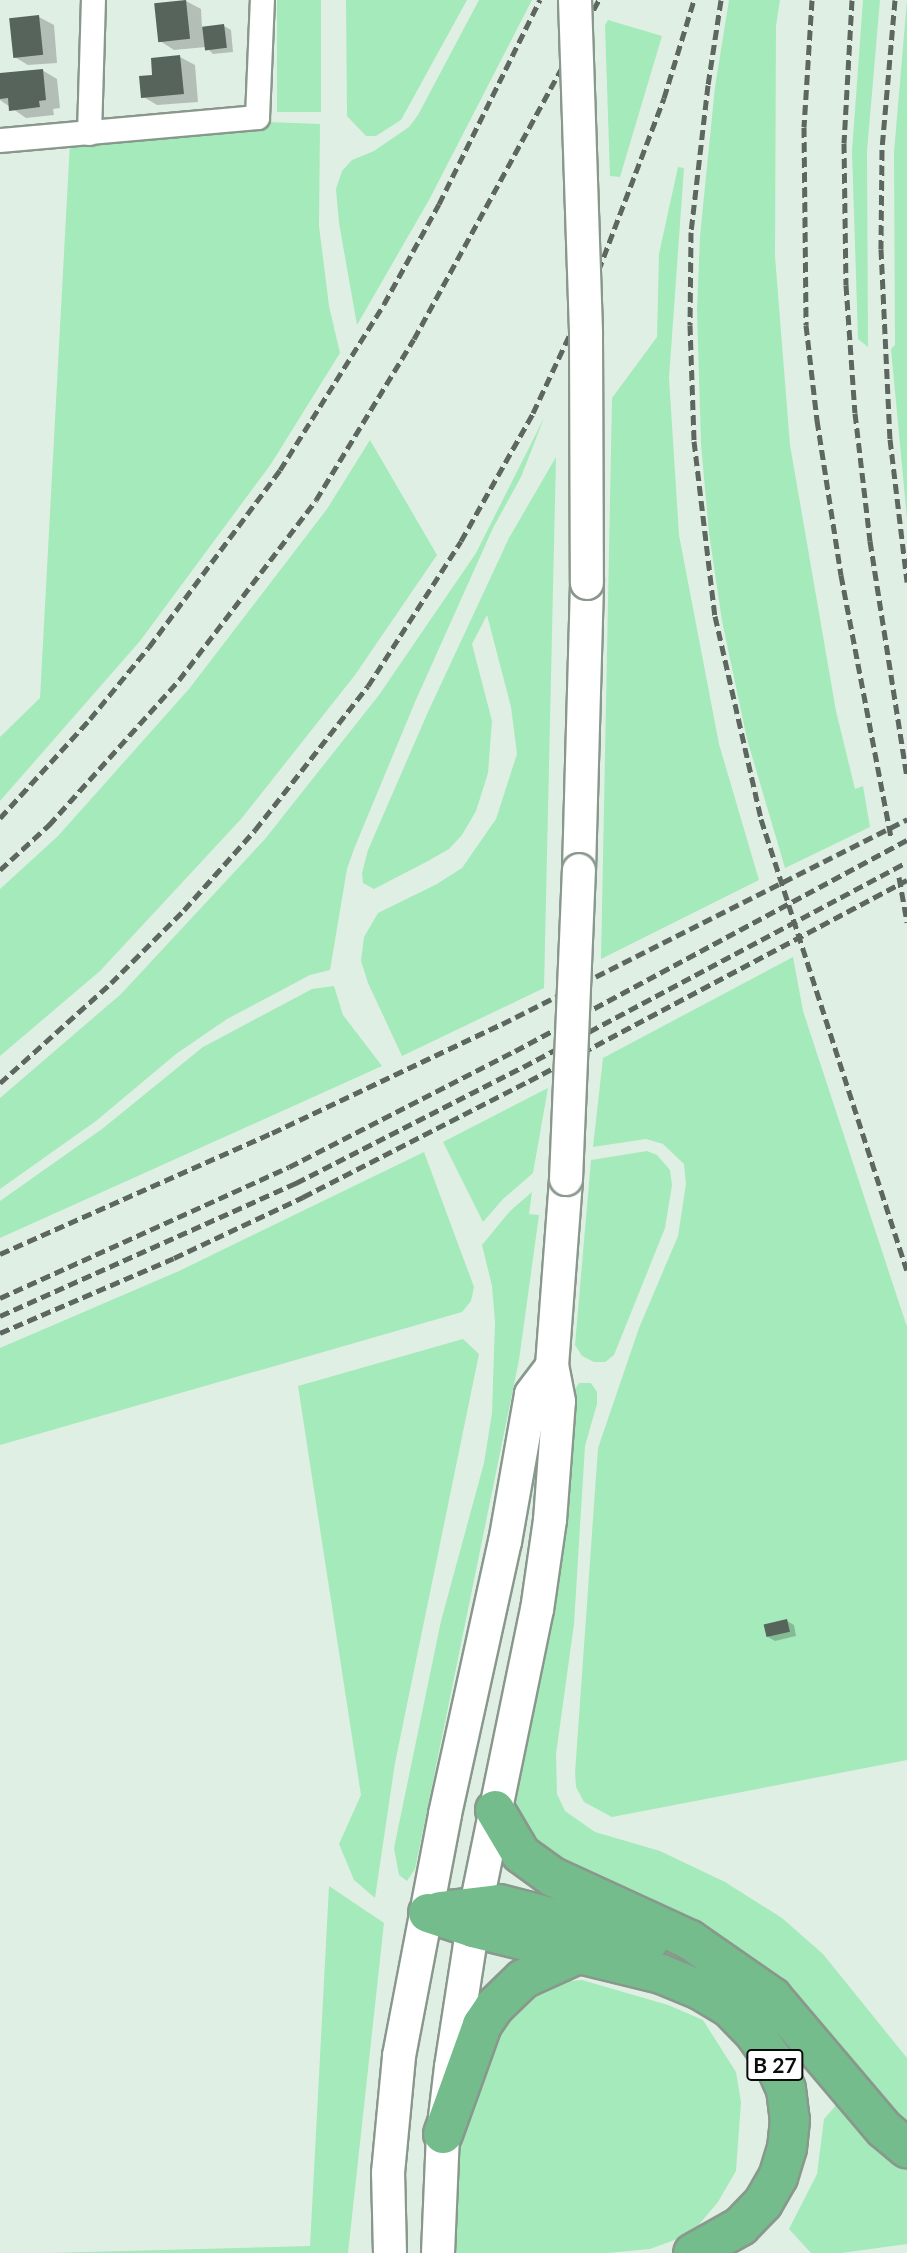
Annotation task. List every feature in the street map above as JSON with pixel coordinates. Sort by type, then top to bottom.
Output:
[{"type":"highway","name":"B 27","points":[[495,1810],[521,1854],[553,1877],[690,1941],[772,1997],[884,2129],[907,2148]]},
{"type":"highway","name":"B 27","points":[[474,1917],[499,1904],[519,1908],[631,1937],[733,1970]]},
{"type":"highway","name":"B 27","points":[[428,1913],[474,1917],[580,1953],[661,1974],[699,1990],[730,2008],[755,2034],[774,2060],[786,2089],[790,2120],[787,2148],[773,2186],[763,2203],[741,2226],[693,2253]]},
{"type":"highway","points":[[443,2134],[482,2025],[494,2007],[523,1979],[580,1953]]},
{"type":"main road","points":[[438,2253],[443,2134],[474,1917],[532,1637],[550,1520],[559,1401],[552,1366],[566,1179],[579,870],[587,583],[586,335],[575,0]]},
{"type":"main road","points":[[390,2253],[388,2174],[399,2056],[446,1814],[505,1542],[531,1394],[552,1366]]},
{"type":"street","points":[[89,132],[93,0]]},
{"type":"street","points":[[0,140],[257,117],[262,0]]},
{"type":"green space","points":[[277,0],[321,0],[321,112],[277,112]]},
{"type":"green space","points":[[346,0],[467,0],[401,120],[376,136],[366,136],[347,116]]},
{"type":"green space","points":[[479,0],[532,0],[429,200],[357,325],[339,223],[336,189],[342,171],[352,160],[374,151],[409,127]]},
{"type":"green space","points":[[729,0],[780,0],[776,26],[775,256],[790,445],[836,711],[855,789],[863,786],[870,827],[785,868],[747,739],[722,621],[709,533],[701,444],[697,311],[700,236],[715,87]]},
{"type":"green space","points":[[863,0],[880,0],[867,151],[868,347],[858,339],[852,151]]},
{"type":"green space","points":[[907,0],[907,519],[891,349],[895,345],[894,152]]},
{"type":"green space","points":[[608,20],[662,36],[620,177],[610,176],[605,25]]},
{"type":"green space","points":[[268,122],[320,124],[319,226],[329,306],[340,353],[271,464],[140,641],[0,801],[0,737],[40,698],[70,142]]},
{"type":"green space","points":[[678,167],[684,168],[669,378],[679,535],[719,744],[759,880],[601,959],[612,398],[657,337],[659,254]]},
{"type":"green space","points":[[544,418],[521,477],[493,528],[415,702],[354,849],[347,869],[330,970],[310,975],[227,1019],[176,1054],[96,1121],[0,1189],[0,1098],[121,994],[265,839],[379,695],[476,553]]},
{"type":"green space","points":[[370,440],[437,555],[355,675],[242,818],[100,971],[0,1056],[0,889],[58,836],[189,689],[327,509]]},
{"type":"green space","points":[[556,457],[544,988],[402,1056],[368,983],[361,961],[364,937],[378,913],[437,884],[462,868],[496,819],[517,754],[511,707],[487,615],[472,644],[492,721],[488,773],[476,811],[462,835],[449,849],[428,861],[374,889],[363,883],[362,873],[368,850],[428,712],[509,538]]},
{"type":"green space","points":[[793,957],[803,1011],[907,1327],[907,1760],[612,1817],[584,1802],[576,1787],[575,1773],[598,1448],[639,1328],[678,1236],[686,1184],[684,1164],[663,1144],[646,1139],[593,1147],[603,1058]]},
{"type":"green space","points":[[334,986],[343,1015],[382,1066],[0,1238],[0,1201],[102,1129],[203,1047],[312,989]]},
{"type":"green space","points":[[548,1088],[533,1173],[503,1199],[483,1222],[443,1142]]},
{"type":"green space","points":[[647,1151],[657,1155],[670,1170],[672,1185],[665,1228],[614,1355],[605,1362],[594,1362],[582,1356],[575,1345],[591,1160]]},
{"type":"green space","points":[[424,1152],[474,1287],[471,1301],[462,1312],[0,1445],[0,1348],[179,1271]]},
{"type":"green space","points":[[532,1192],[529,1214],[539,1215],[519,1360],[415,1869],[407,1881],[399,1875],[394,1848],[441,1621],[484,1463],[492,1413],[495,1322],[492,1286],[482,1245],[510,1211]]},
{"type":"green space","points":[[463,1339],[479,1354],[395,1763],[375,1898],[354,1880],[339,1844],[361,1795],[298,1386]]},
{"type":"green space","points":[[579,1383],[591,1383],[597,1392],[597,1404],[585,1446],[574,1624],[556,1754],[557,1794],[565,1811],[595,1832],[660,1851],[725,1882],[782,1918],[823,1954],[907,2058],[907,2124],[537,1851],[518,1820],[514,1802],[568,1400]]},
{"type":"green space","points":[[329,1886],[384,1923],[348,2253],[48,2253],[310,2246]]},
{"type":"green space","points":[[582,1980],[668,2005],[703,2020],[736,2072],[741,2102],[736,2171],[718,2202],[691,2234],[650,2249],[607,2253],[450,2253],[453,2146],[505,2008],[556,1982]]},
{"type":"green space","points":[[839,2102],[907,2169],[907,2244],[841,2253],[811,2253],[789,2229],[817,2174],[824,2119]]},
{"type":"building","points":[[186,0],[190,39],[158,42],[154,3]]},
{"type":"building","points":[[39,15],[43,55],[13,58],[9,18]]},
{"type":"building","points":[[224,24],[227,48],[205,51],[202,27]]},
{"type":"building","points":[[180,55],[184,94],[141,98],[139,76],[152,75],[151,58]]},
{"type":"building","points":[[43,69],[46,100],[39,101],[40,107],[9,111],[8,98],[0,99],[0,73]]},
{"type":"building","points":[[787,1619],[790,1632],[767,1637],[764,1624]]},
{"type":"railway","points":[[0,818],[90,719],[149,647],[280,470],[384,304],[439,204],[540,0]]},
{"type":"railway","points":[[0,870],[49,825],[179,680],[316,500],[414,339],[599,0]]},
{"type":"railway","points":[[0,1083],[111,983],[184,910],[255,830],[368,686],[461,541],[533,413],[593,285],[664,98],[694,0]]},
{"type":"railway","points":[[721,0],[691,232],[690,325],[694,441],[715,616],[761,819],[907,1270]]},
{"type":"railway","points":[[812,0],[804,127],[806,325],[817,420],[841,575],[891,836]]},
{"type":"railway","points":[[852,0],[844,143],[846,285],[855,413],[870,541],[907,778]]},
{"type":"railway","points":[[895,0],[882,150],[881,249],[890,439],[907,582]]},
{"type":"railway","points":[[0,1254],[272,1133],[502,1024],[907,819]]},
{"type":"railway","points":[[0,1298],[289,1167],[515,1051],[907,840]]},
{"type":"railway","points":[[0,1316],[296,1183],[523,1067],[907,862]]},
{"type":"railway","points":[[899,877],[907,922]]},
{"type":"railway","points":[[0,1333],[174,1258],[303,1197],[529,1081],[907,880]]}]
